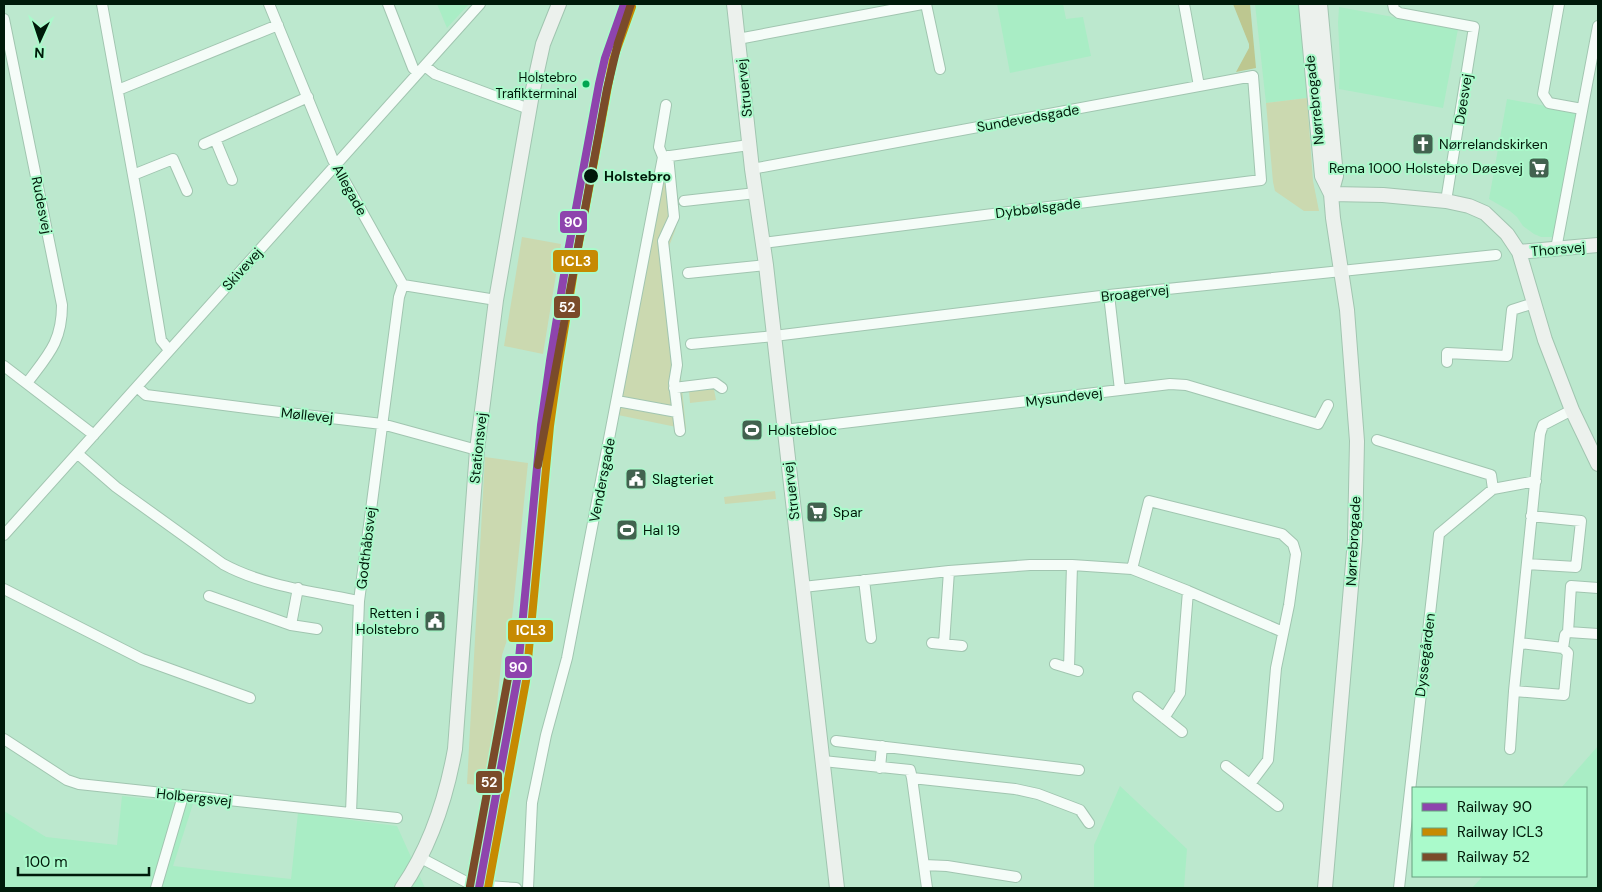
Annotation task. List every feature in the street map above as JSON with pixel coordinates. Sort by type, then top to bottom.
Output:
[{"type":"street","points":[[102,4],[161,340],[169,350]]},
{"type":"street","name":"Allegade","points":[[269,4],[336,165],[403,285]]},
{"type":"street","points":[[388,4],[413,68],[421,69],[529,109]]},
{"type":"street","name":"Skivevej","points":[[4,535],[480,4]]},
{"type":"street","name":"Stationsvej","points":[[402,888],[429,842],[449,782],[455,749],[477,450],[496,300],[529,109],[543,44],[559,4]]},
{"type":"street","name":"Struervej","points":[[734,4],[752,169],[766,265],[837,888]]},
{"type":"street","points":[[738,39],[924,4],[940,69]]},
{"type":"street","points":[[1184,4],[1199,86]]},
{"type":"street","name":"Nørrebrogade","points":[[1306,4],[1322,176],[1332,194]]},
{"type":"street","name":"Nørrebrogade","points":[[1320,4],[1336,176],[1332,194],[1333,218],[1347,310],[1356,440],[1355,540],[1325,888]]},
{"type":"street","name":"Døesvej","points":[[1393,4],[1399,13],[1474,27],[1446,201]]},
{"type":"street","points":[[1559,4],[1544,94],[1549,103],[1582,109]]},
{"type":"street","name":"Rudesvej","points":[[4,19],[62,305],[61,326],[55,345],[27,383]]},
{"type":"street","points":[[118,90],[278,25]]},
{"type":"street","points":[[1556,249],[1598,26]]},
{"type":"street","name":"Sundevedsgade","points":[[752,169],[1253,76],[1258,128]]},
{"type":"street","points":[[204,144],[308,97]]},
{"type":"street","points":[[666,105],[659,147],[666,157],[674,217],[663,241],[677,365],[674,388],[680,431]]},
{"type":"street","name":"Dybbølsgade","points":[[763,244],[1261,180],[1258,128]]},
{"type":"street","points":[[216,139],[232,180]]},
{"type":"street","points":[[666,157],[750,145]]},
{"type":"street","name":"Vendersgade","points":[[528,888],[532,803],[546,735],[568,658],[666,157]]},
{"type":"street","points":[[133,175],[173,158],[187,191]]},
{"type":"street","points":[[684,201],[756,193]]},
{"type":"street","points":[[1332,194],[1383,195],[1446,201],[1469,206],[1485,213],[1507,234],[1519,252],[1545,340],[1572,410],[1598,464]]},
{"type":"street","name":"Thorsvej","points":[[1519,252],[1598,245]]},
{"type":"street","name":"Broagervej","points":[[691,344],[774,336],[1109,295],[1496,255]]},
{"type":"street","points":[[688,273],[766,265]]},
{"type":"street","points":[[403,285],[496,300]]},
{"type":"street","name":"Godthåbsvej","points":[[351,813],[360,601],[399,298],[403,285]]},
{"type":"street","points":[[1109,295],[1120,390]]},
{"type":"street","points":[[1447,362],[1447,353],[1507,356],[1512,310],[1534,303]]},
{"type":"street","points":[[4,366],[94,435]]},
{"type":"street","points":[[674,388],[715,383],[722,388]]},
{"type":"street","name":"Mysundevej","points":[[784,430],[1170,384],[1186,385],[1318,424],[1328,405]]},
{"type":"street","name":"Møllevej","points":[[137,387],[146,395],[382,424],[477,450]]},
{"type":"street","points":[[617,401],[677,412]]},
{"type":"street","points":[[1510,749],[1514,691],[1540,434],[1543,424],[1572,410]]},
{"type":"street","points":[[1377,440],[1491,475],[1493,489]]},
{"type":"street","points":[[78,454],[116,487],[223,564],[240,574],[360,601]]},
{"type":"street","name":"Dyssegården","points":[[1400,888],[1439,534],[1493,489],[1536,481]]},
{"type":"street","points":[[1132,569],[1149,501],[1282,534],[1293,544],[1296,554],[1289,605],[1276,668],[1268,760],[1250,784]]},
{"type":"street","points":[[1532,516],[1581,521],[1576,567],[1571,586],[1568,632],[1565,635],[1563,648]]},
{"type":"street","points":[[1528,564],[1576,567]]},
{"type":"street","points":[[803,587],[949,571],[1030,565],[1072,565],[1132,569],[1283,632]]},
{"type":"street","points":[[1055,664],[1074,670],[1072,565]]},
{"type":"street","points":[[944,644],[949,571]]},
{"type":"street","points":[[864,580],[871,638]]},
{"type":"street","points":[[1571,586],[1598,588]]},
{"type":"street","points":[[4,588],[142,659],[250,698]]},
{"type":"street","points":[[291,624],[298,588]]},
{"type":"street","points":[[1164,718],[1180,693],[1188,591]]},
{"type":"street","points":[[210,596],[291,624],[317,629]]},
{"type":"street","points":[[1568,632],[1598,634]]},
{"type":"street","points":[[932,643],[962,646]]},
{"type":"street","points":[[1514,691],[1564,695],[1568,653],[1563,648],[1519,643]]},
{"type":"street","points":[[1138,698],[1182,732]]},
{"type":"street","name":"Holbergsvej","points":[[4,739],[67,780],[79,784],[397,818]]},
{"type":"street","points":[[836,741],[1079,770]]},
{"type":"street","points":[[880,768],[882,746]]},
{"type":"street","points":[[823,761],[910,770],[927,888]]},
{"type":"street","points":[[1226,766],[1278,806]]},
{"type":"street","points":[[912,778],[1015,789],[1038,794],[1080,810],[1089,823]]},
{"type":"street","points":[[156,888],[183,796]]},
{"type":"street","points":[[421,858],[472,885],[516,888]]},
{"type":"street","points":[[924,864],[1016,877]]},
{"type":"shaded area","points":[[437,4],[469,4],[447,28]]},
{"type":"shaded area","points":[[997,4],[1063,4],[1066,19],[1083,17],[1091,56],[1010,73]]},
{"type":"shaded area","points":[[1233,4],[1250,4],[1256,68],[1236,72],[1249,48],[1249,44]]},
{"type":"shaded area","points":[[1255,4],[1301,4],[1307,98],[1266,103]]},
{"type":"shaded area","points":[[1339,7],[1458,29],[1443,108],[1339,89]]},
{"type":"shaded area","points":[[1307,98],[1313,181],[1319,211],[1304,211],[1275,191],[1273,182],[1266,103]]},
{"type":"shaded area","points":[[1507,99],[1578,112],[1554,237],[1541,237],[1534,234],[1523,226],[1510,211],[1489,199]]},
{"type":"shaded area","points":[[666,170],[677,218],[676,228],[668,249],[686,429],[618,415]]},
{"type":"shaded area","points":[[522,237],[561,244],[543,354],[504,346]]},
{"type":"shaded area","points":[[714,389],[716,400],[690,403],[689,391]]},
{"type":"shaded area","points":[[485,457],[528,463],[511,628],[502,655],[495,724],[495,755],[490,786],[467,784]]},
{"type":"shaded area","points":[[775,491],[776,499],[725,504],[724,497]]},
{"type":"shaded area","points":[[1598,746],[1598,888],[1472,888],[1482,877],[1587,877],[1587,787],[1562,787]]},
{"type":"shaded area","points":[[1120,786],[1187,849],[1184,888],[1094,888],[1094,845]]},
{"type":"shaded area","points":[[122,796],[193,804],[173,866],[291,879],[298,813],[397,826],[425,888],[4,888],[4,811],[46,837],[117,845]]},
{"type":"railway","points":[[517,680],[530,613],[547,467]]},
{"type":"rail line","name":"90","points":[[479,888],[517,680],[541,425],[567,257],[599,84],[605,58],[624,4]]},
{"type":"rail line","name":"52","points":[[538,465],[607,89],[618,43],[631,4]]},
{"type":"rail line","name":"ICL3","points":[[488,888],[526,681],[550,426],[559,362],[613,60],[632,7]]},
{"type":"rail line","name":"52","points":[[470,886],[508,678]]},
{"type":"place","name":"Holstebro Trafikterminal","points":[[586,84]]},
{"type":"place","name":"Nørrelandskirken","points":[[1423,144]]},
{"type":"place","name":"Rema 1000 Holstebro Døesvej","points":[[1539,168]]},
{"type":"place","name":"Holstebro","points":[[591,176]]},
{"type":"place","name":"Holstebloc","points":[[752,430]]},
{"type":"place","name":"Slagteriet","points":[[636,479]]},
{"type":"place","name":"Spar","points":[[817,512]]},
{"type":"place","name":"Hal 19","points":[[627,530]]},
{"type":"place","name":"Retten i Holstebro","points":[[435,621]]}]
